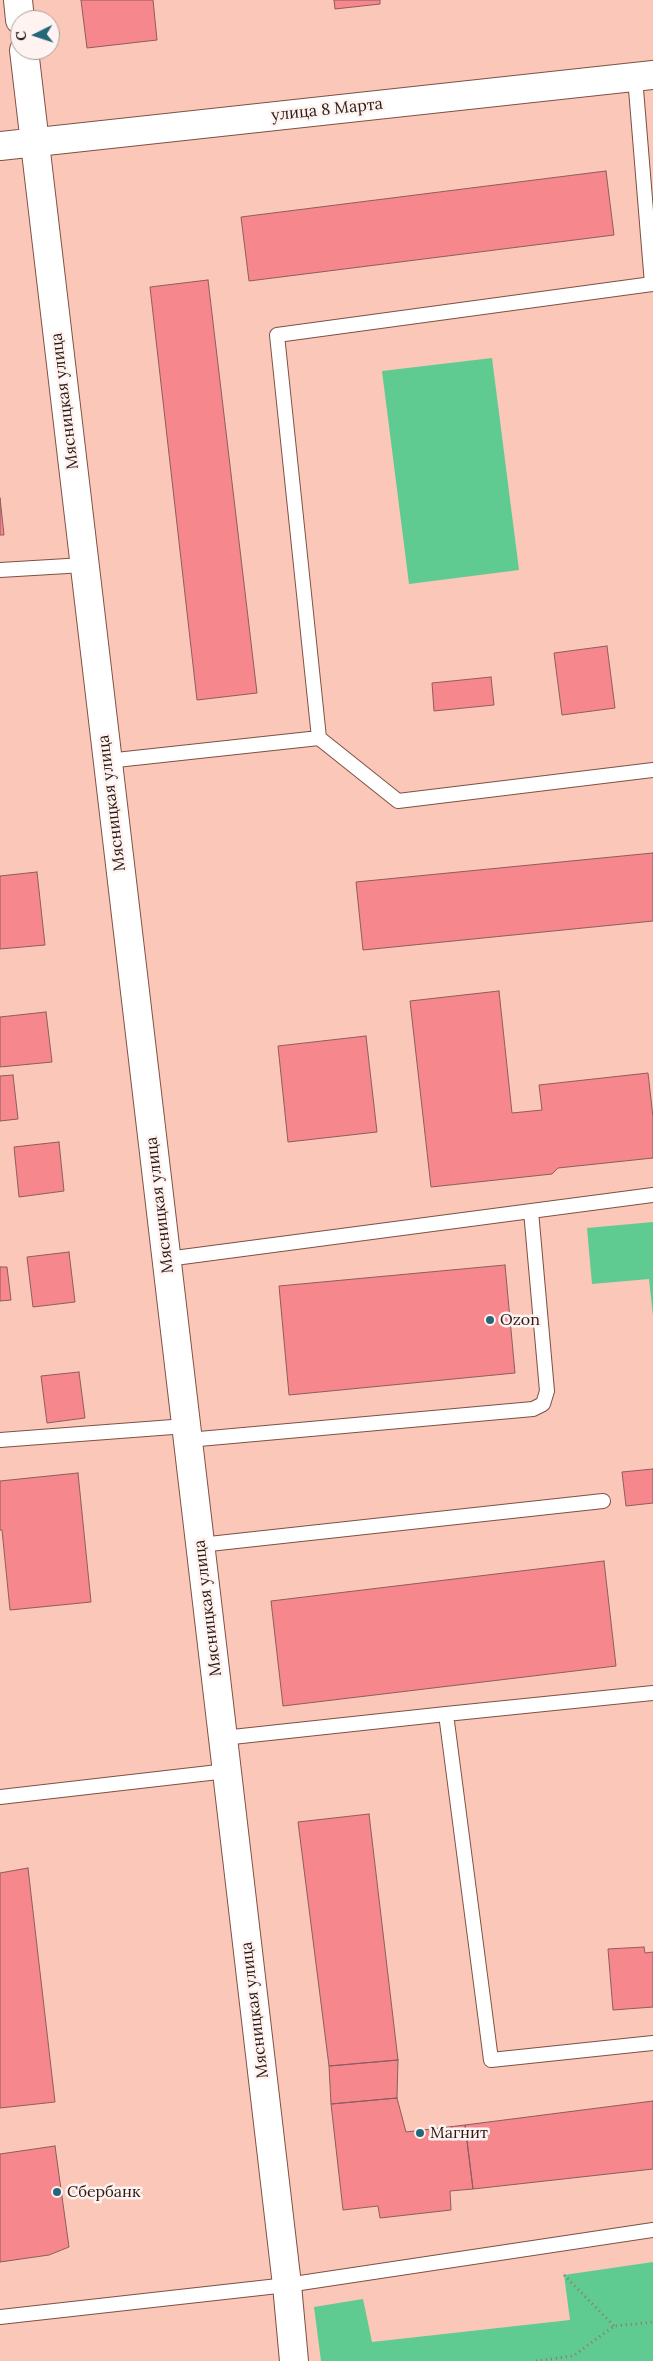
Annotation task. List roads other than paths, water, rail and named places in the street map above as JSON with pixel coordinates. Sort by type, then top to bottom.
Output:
[{"type":"street","name":"Мясницкая улица","points":[[25,60],[227,1771],[287,2285],[294,2361]]},
{"type":"street","name":"улица 8 Марта","points":[[0,146],[644,76]]},
{"type":"lane","points":[[319,738],[277,335],[652,284],[644,76]]},
{"type":"lane","points":[[0,570],[84,565]]},
{"type":"lane","points":[[107,761],[319,738],[398,801],[653,770]]},
{"type":"lane","points":[[166,1259],[653,1195]]},
{"type":"lane","points":[[0,1440],[187,1433],[533,1409],[543,1404],[547,1391],[531,1211]]},
{"type":"lane","points":[[200,1545],[603,1501]]},
{"type":"lane","points":[[223,1738],[653,1693]]},
{"type":"lane","points":[[446,1714],[491,2060],[653,2044]]},
{"type":"lane","points":[[0,1797],[227,1771]]},
{"type":"lane","points":[[0,2317],[287,2285],[653,2230]]},
{"type":"place","name":"Ozon","points":[[490,1320]]},
{"type":"place","name":"Магнит","points":[[420,2133]]},
{"type":"place","name":"Сбербанк","points":[[57,2192]]}]
